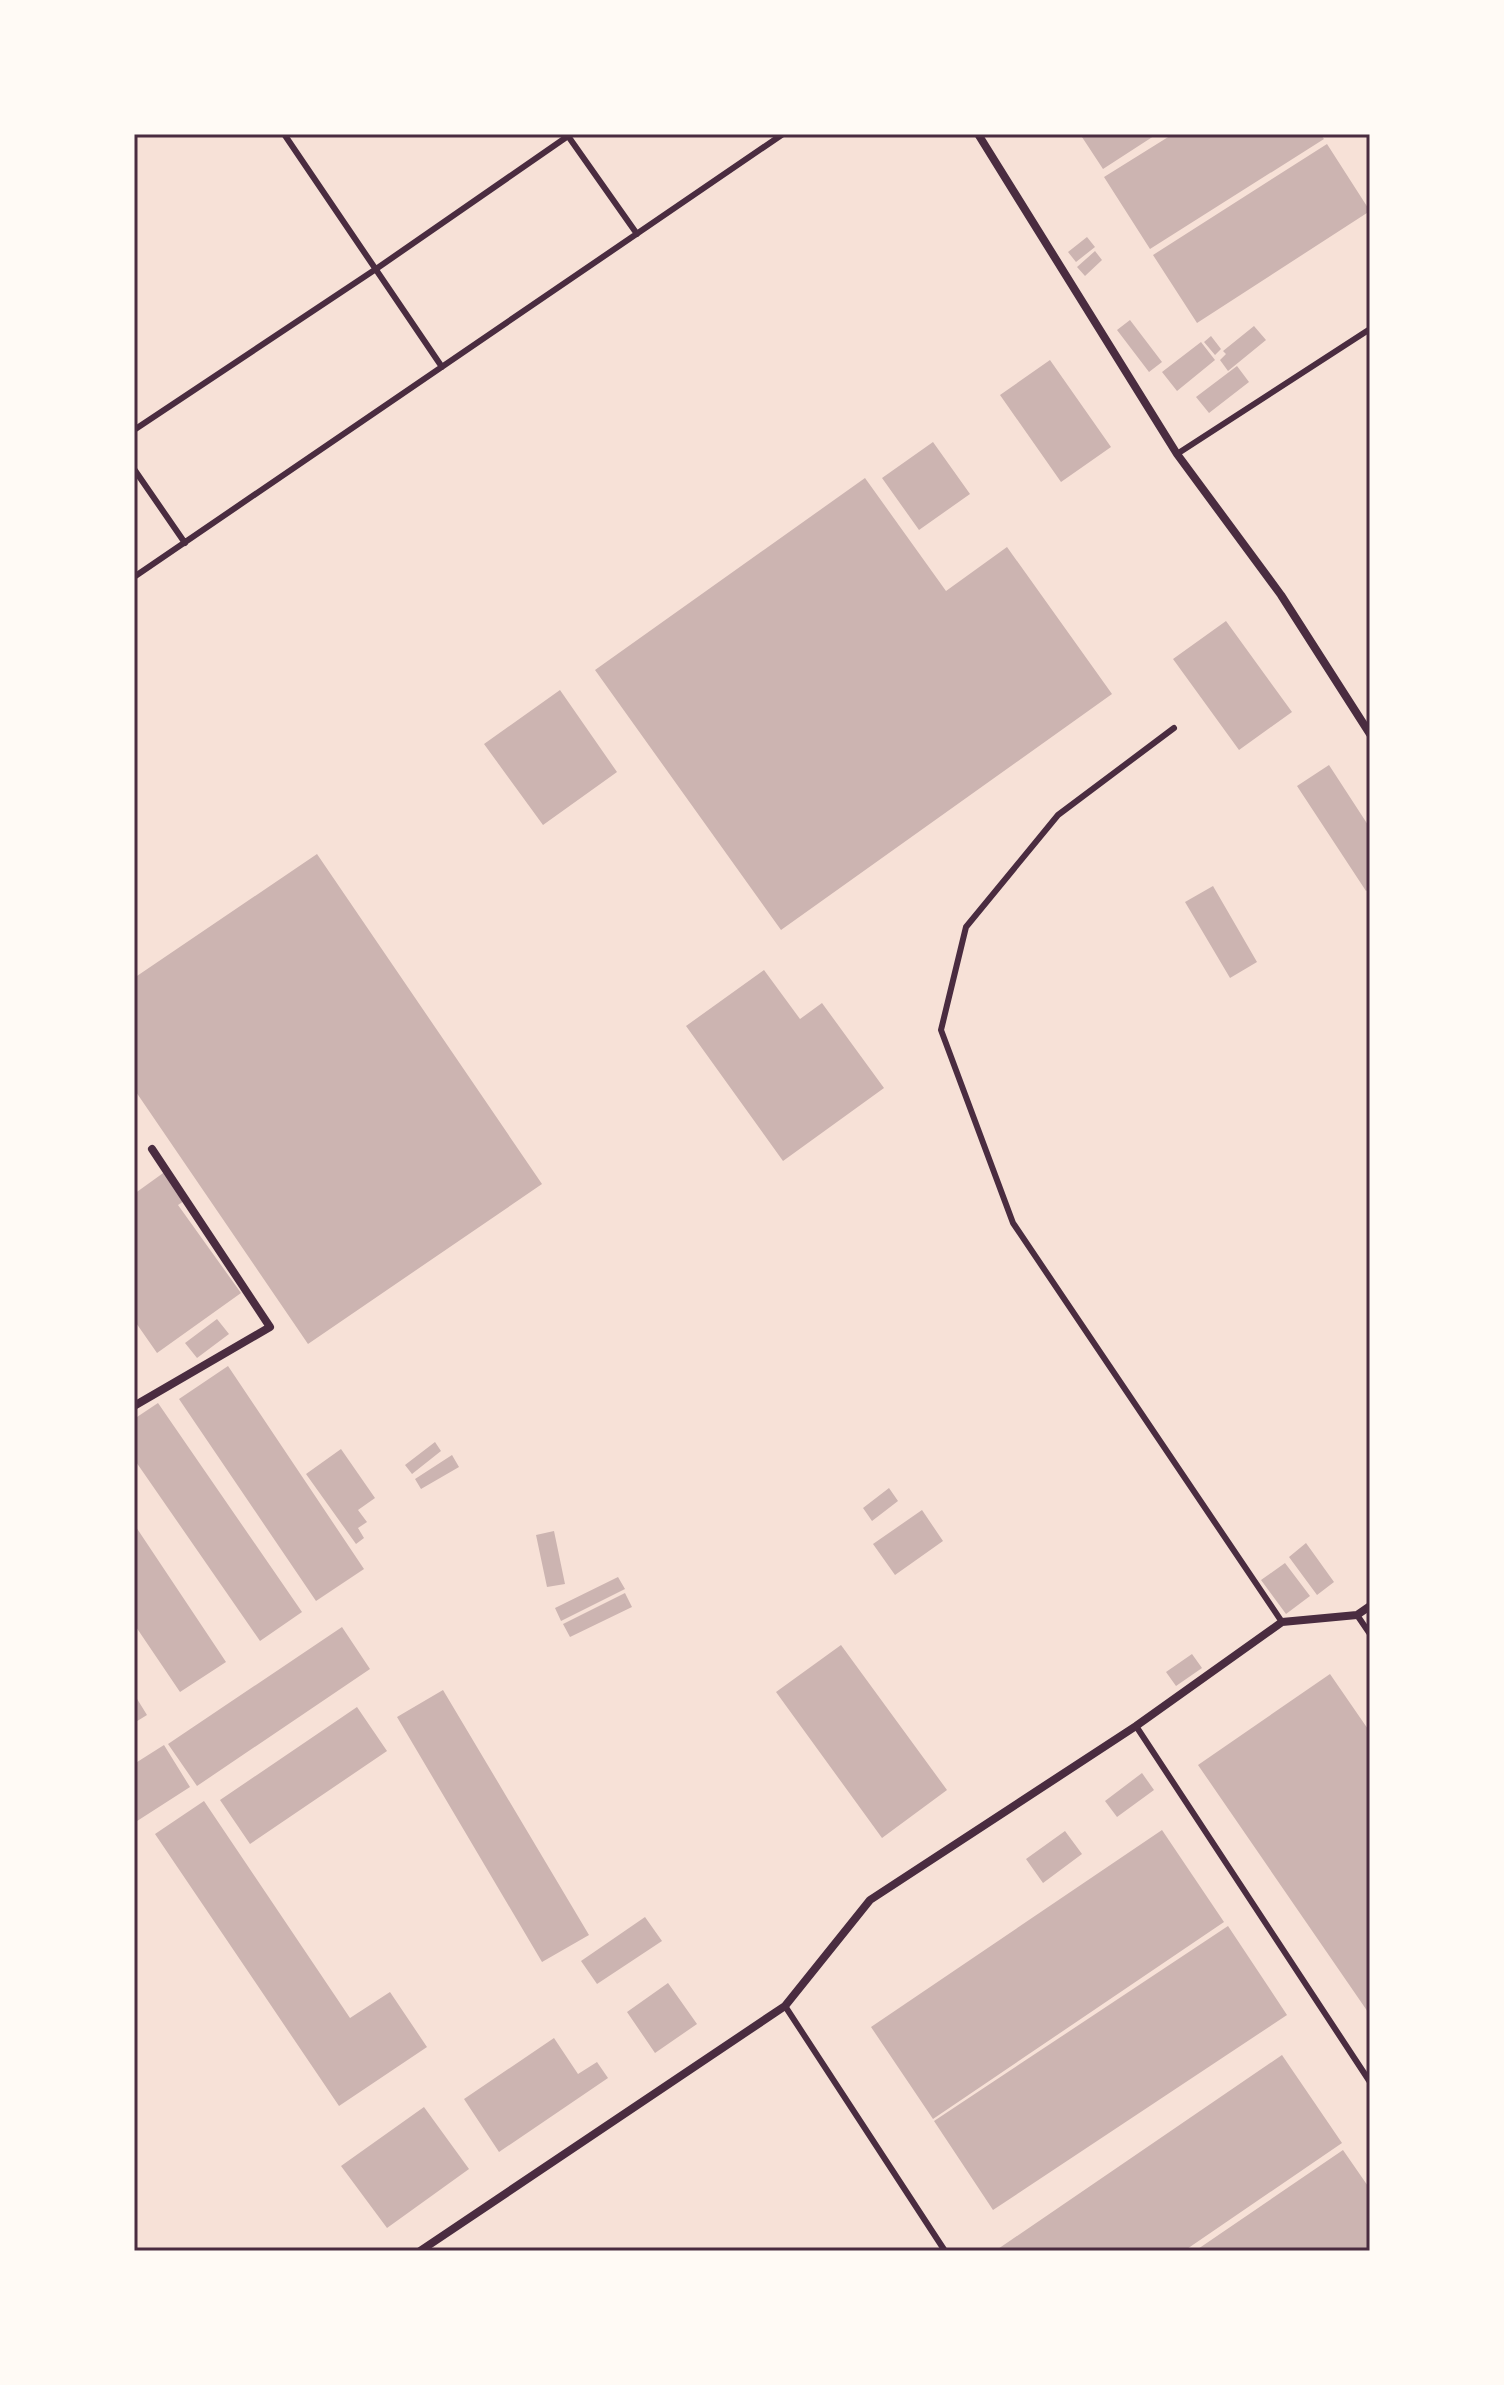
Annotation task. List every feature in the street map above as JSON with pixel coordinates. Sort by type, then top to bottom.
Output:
[{"type":"street","points":[[978,134],[1177,454],[1281,595],[1370,734]]},
{"type":"street","points":[[134,1406],[270,1327],[152,1149]]},
{"type":"street","points":[[420,2251],[785,2006],[870,1900],[1136,1726],[1282,1622],[1357,1615],[1370,1606]]},
{"type":"lane","points":[[284,134],[442,367]]},
{"type":"lane","points":[[134,577],[783,134]]},
{"type":"lane","points":[[134,430],[570,135],[637,234]]},
{"type":"lane","points":[[1177,454],[1370,329]]},
{"type":"lane","points":[[134,469],[185,543]]},
{"type":"lane","points":[[1174,728],[1058,815],[966,927],[941,1030],[1013,1223],[1282,1622]]},
{"type":"lane","points":[[1357,1615],[1370,1634]]},
{"type":"lane","points":[[1136,1726],[1370,2082]]},
{"type":"lane","points":[[785,2006],[945,2251]]},
{"type":"building","points":[[1080,134],[1157,134],[1103,169]]},
{"type":"building","points":[[1173,134],[1320,134],[1324,139],[1150,249],[1104,177]]},
{"type":"building","points":[[1327,144],[1370,211],[1197,323],[1153,255]]},
{"type":"building","points":[[1087,237],[1095,247],[1076,262],[1068,252]]},
{"type":"building","points":[[1095,251],[1102,260],[1085,276],[1077,267]]},
{"type":"building","points":[[1130,320],[1162,362],[1149,372],[1117,330]]},
{"type":"building","points":[[1254,326],[1266,340],[1228,371],[1220,360],[1226,354],[1223,351]]},
{"type":"building","points":[[1211,336],[1221,349],[1215,355],[1204,342]]},
{"type":"building","points":[[1201,342],[1215,360],[1177,391],[1162,372]]},
{"type":"building","points":[[1050,360],[1111,447],[1061,482],[1000,395]]},
{"type":"building","points":[[1237,366],[1249,382],[1209,413],[1196,397]]},
{"type":"building","points":[[933,442],[970,494],[919,530],[882,478]]},
{"type":"building","points":[[865,478],[946,591],[1007,547],[1112,694],[781,930],[595,670]]},
{"type":"building","points":[[1226,621],[1292,712],[1239,750],[1173,659]]},
{"type":"building","points":[[560,690],[617,772],[543,825],[484,744]]},
{"type":"building","points":[[1329,765],[1370,828],[1370,888],[1366,891],[1297,786]]},
{"type":"building","points":[[317,854],[542,1184],[308,1344],[134,1089],[134,978]]},
{"type":"building","points":[[1213,886],[1257,962],[1230,978],[1185,902]]},
{"type":"building","points":[[764,970],[800,1019],[822,1003],[884,1088],[783,1161],[686,1026]]},
{"type":"building","points":[[166,1171],[187,1199],[178,1205],[241,1293],[157,1353],[134,1320],[134,1194]]},
{"type":"building","points":[[217,1319],[229,1334],[197,1358],[185,1343]]},
{"type":"building","points":[[228,1366],[364,1569],[316,1601],[179,1399]]},
{"type":"building","points":[[158,1403],[302,1612],[260,1641],[134,1459],[134,1419]]},
{"type":"building","points":[[435,1442],[441,1451],[412,1474],[405,1465]]},
{"type":"building","points":[[341,1449],[375,1498],[358,1510],[367,1522],[358,1528],[364,1538],[356,1544],[306,1474]]},
{"type":"building","points":[[452,1455],[459,1467],[421,1489],[415,1479]]},
{"type":"building","points":[[889,1488],[898,1501],[872,1521],[863,1508]]},
{"type":"building","points":[[922,1510],[943,1541],[895,1575],[873,1544]]},
{"type":"building","points":[[134,1524],[226,1662],[180,1692],[134,1624]]},
{"type":"building","points":[[554,1531],[565,1584],[547,1587],[536,1535]]},
{"type":"building","points":[[1306,1543],[1334,1582],[1317,1595],[1289,1557]]},
{"type":"building","points":[[1285,1563],[1310,1596],[1286,1614],[1261,1580]]},
{"type":"building","points":[[618,1577],[625,1589],[561,1621],[555,1608]]},
{"type":"building","points":[[625,1593],[632,1607],[570,1637],[563,1624]]},
{"type":"building","points":[[342,1627],[370,1669],[197,1786],[168,1744]]},
{"type":"building","points":[[841,1645],[947,1790],[882,1838],[776,1692]]},
{"type":"building","points":[[1192,1654],[1202,1668],[1176,1686],[1166,1672]]},
{"type":"building","points":[[1330,1674],[1370,1732],[1370,2015],[1198,1765]]},
{"type":"building","points":[[443,1690],[589,1935],[542,1962],[397,1717]]},
{"type":"building","points":[[134,1694],[147,1715],[134,1723]]},
{"type":"building","points":[[357,1707],[387,1751],[250,1844],[220,1800]]},
{"type":"building","points":[[164,1745],[190,1787],[134,1823],[134,1764]]},
{"type":"building","points":[[1142,1773],[1154,1790],[1117,1817],[1105,1801]]},
{"type":"building","points":[[204,1801],[350,2018],[390,1992],[427,2047],[339,2106],[155,1834]]},
{"type":"building","points":[[1162,1830],[1224,1922],[933,2119],[871,2027]]},
{"type":"building","points":[[1065,1831],[1082,1854],[1043,1883],[1026,1859]]},
{"type":"building","points":[[645,1917],[662,1941],[597,1984],[581,1961]]},
{"type":"building","points":[[1228,1926],[1287,2015],[993,2210],[934,2121]]},
{"type":"building","points":[[668,1983],[697,2024],[655,2053],[627,2012]]},
{"type":"building","points":[[554,2038],[578,2074],[597,2062],[608,2078],[499,2152],[464,2099]]},
{"type":"building","points":[[1282,2055],[1342,2143],[1184,2251],[995,2251]]},
{"type":"building","points":[[424,2107],[469,2169],[387,2228],[341,2166]]},
{"type":"building","points":[[1343,2150],[1370,2189],[1370,2251],[1195,2251]]}]
